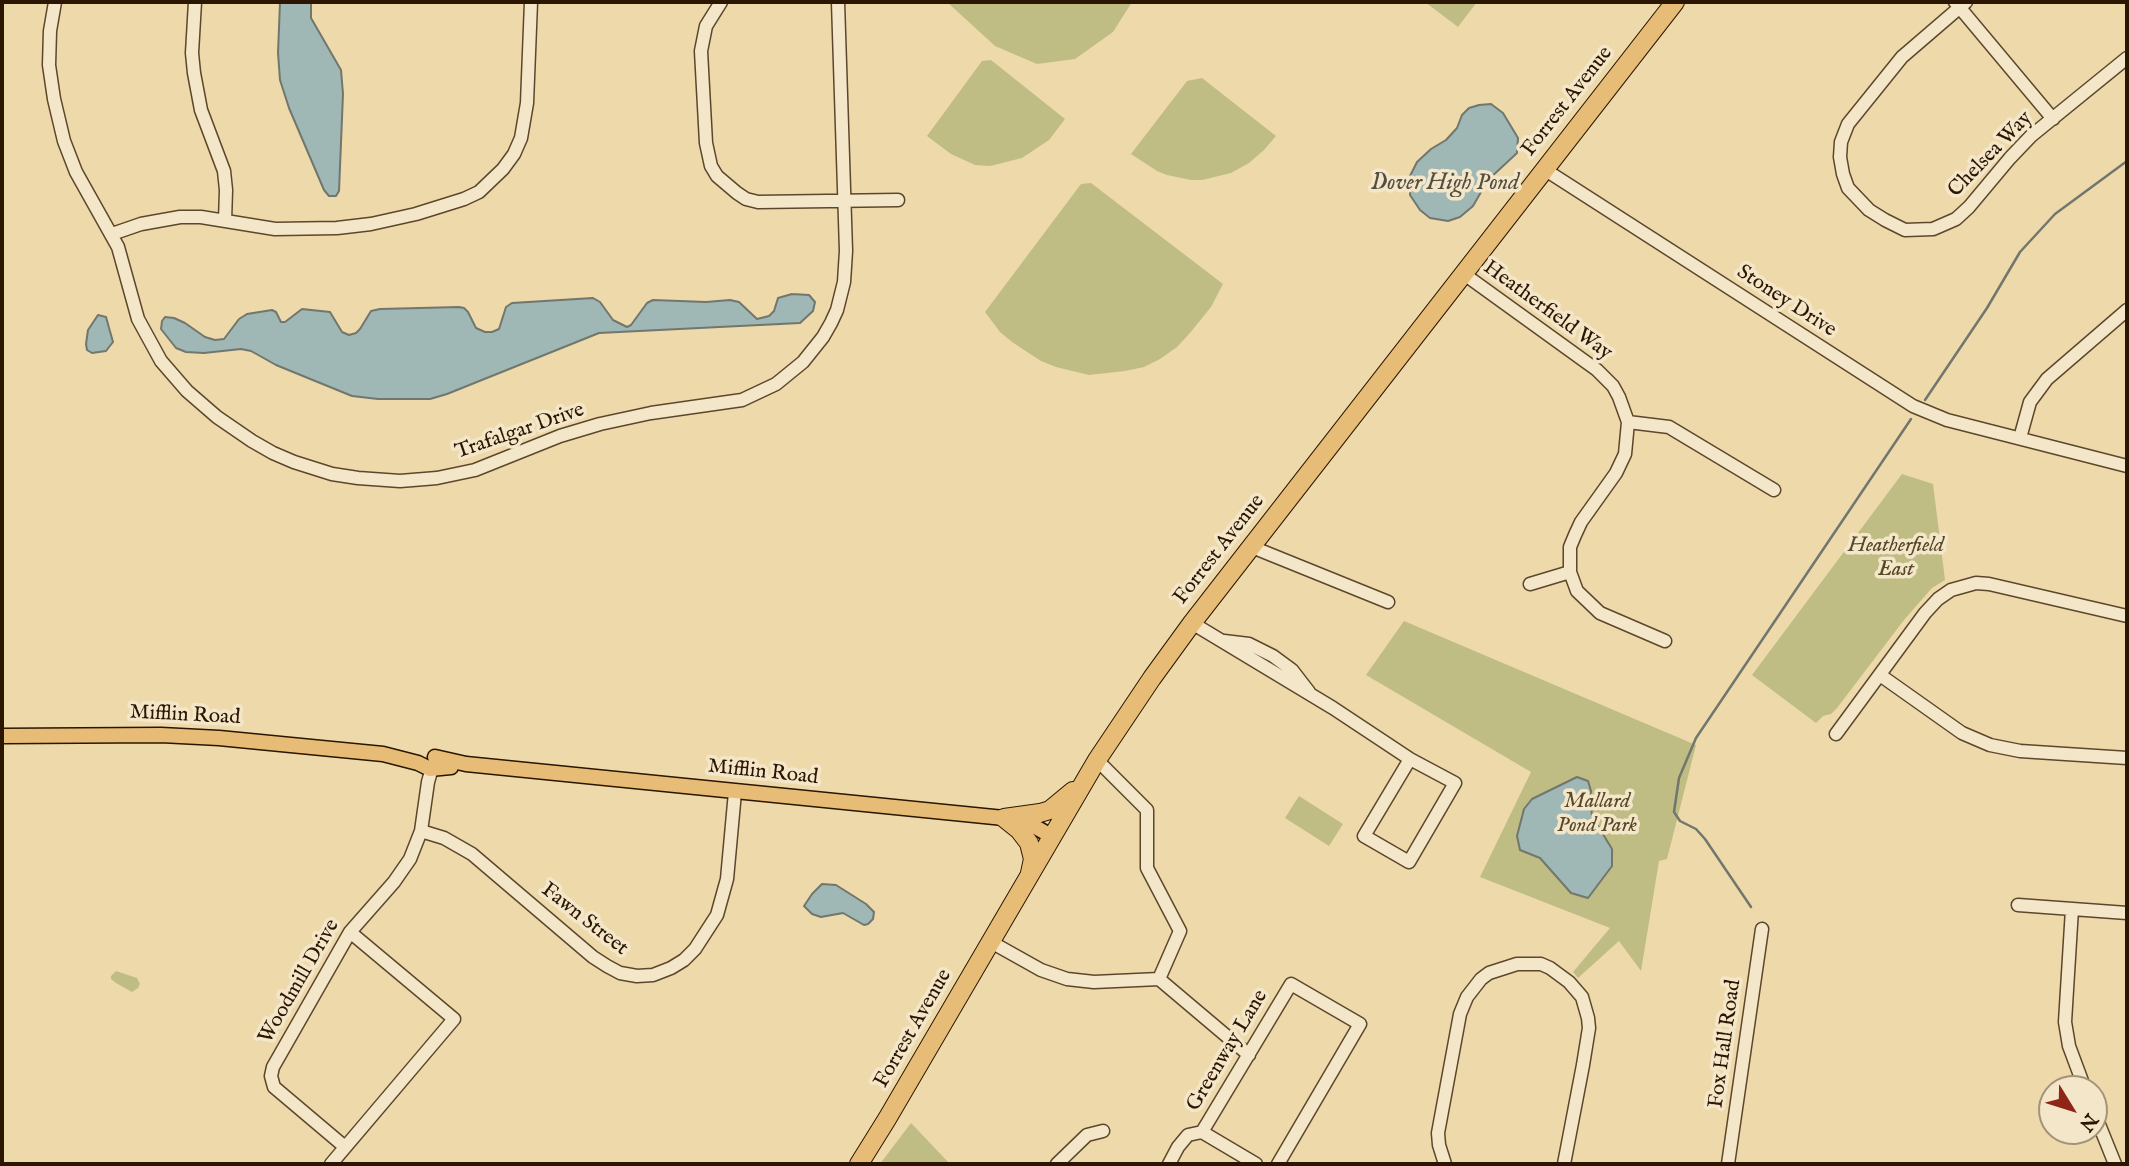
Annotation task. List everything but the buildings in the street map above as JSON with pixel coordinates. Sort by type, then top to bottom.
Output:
[{"type":"highway","name":"Forrest Avenue","points":[[859,1164],[1097,760],[1192,623],[1675,2]]},
{"type":"highway","points":[[1004,818],[1050,810],[1059,805],[1088,776]]},
{"type":"highway","points":[[1004,818],[1019,830],[1029,843],[1033,859],[1029,878]]},
{"type":"main road","name":"Mifflin Road","points":[[2,736],[114,734],[219,738],[383,754],[430,766],[466,764],[1004,818],[1030,824],[1053,837]]},
{"type":"street","name":"Trafalgar Drive","points":[[55,2],[50,31],[49,65],[59,125],[76,172],[112,234],[122,258],[135,312],[152,347],[174,377],[217,417],[273,453],[314,469],[358,478],[400,481],[475,470],[541,443],[590,427],[652,413],[729,403],[758,394],[789,374],[814,349],[837,310],[845,282],[838,2]]},
{"type":"street","points":[[195,2],[192,53],[194,73],[201,110],[224,171],[225,221]]},
{"type":"street","points":[[112,234],[161,219],[201,217],[275,229],[337,228],[416,214],[479,192],[503,169],[521,138],[527,103],[531,2]]},
{"type":"street","points":[[721,2],[706,26],[701,51],[707,154],[717,176],[737,193],[758,202],[898,200]]},
{"type":"street","points":[[1960,4],[2053,119]]},
{"type":"street","name":"Chelsea Way","points":[[1960,4],[1902,57],[1848,124],[1840,149],[1848,188],[1869,210],[1905,230],[1925,230],[1956,219],[2020,146],[2127,58]]},
{"type":"street","name":"Stoney Drive","points":[[1544,169],[1913,406],[1947,420],[2127,466]]},
{"type":"street","name":"Heatherfield Way","points":[[1464,274],[1605,378],[1619,397],[1628,422]]},
{"type":"street","points":[[2020,438],[2031,402],[2047,379],[2127,310]]},
{"type":"street","points":[[1665,640],[1600,613],[1577,591],[1570,572],[1570,547],[1581,522],[1621,464],[1628,437],[1628,422],[1670,427],[1774,490]]},
{"type":"street","points":[[1252,547],[1388,602]]},
{"type":"street","points":[[1530,584],[1570,572]]},
{"type":"street","points":[[1836,734],[1925,613],[1945,594],[1965,584],[1989,584],[2127,617]]},
{"type":"street","points":[[1192,623],[1410,759],[1455,783],[1409,862],[1364,836],[1410,759]]},
{"type":"street","points":[[1880,675],[1962,733],[1990,745],[2020,751],[2127,758]]},
{"type":"street","points":[[1097,760],[1147,810],[1147,868],[1180,931],[1159,979]]},
{"type":"street","name":"Woodmill Drive","points":[[345,1147],[274,1087],[271,1076],[273,1067],[350,932],[403,871],[421,831],[430,766]]},
{"type":"street","name":"Fawn Street","points":[[421,831],[444,838],[472,854],[607,966],[620,973],[653,975],[684,960],[695,949],[717,915],[727,879],[735,792]]},
{"type":"street","points":[[2018,905],[2127,913]]},
{"type":"street","points":[[2072,909],[2065,1022],[2068,1046],[2079,1075]]},
{"type":"street","name":"Fox Hall Road","points":[[1728,1164],[1762,929]]},
{"type":"street","points":[[331,1164],[454,1019],[350,932]]},
{"type":"street","points":[[991,942],[1041,970],[1067,979],[1094,982],[1159,979],[1249,1055]]},
{"type":"street","points":[[1445,1164],[1438,1133],[1460,1014],[1467,997],[1489,973],[1517,964],[1541,964],[1569,982],[1582,997],[1588,1018],[1583,1065],[1564,1164]]},
{"type":"street","name":"Greenway Lane","points":[[1168,1164],[1188,1135],[1202,1132],[1291,984],[1360,1024],[1278,1164]]},
{"type":"street","points":[[1057,1164],[1087,1135],[1103,1131]]},
{"type":"street","points":[[1202,1132],[1256,1164]]},
{"type":"street","points":[[2107,1145],[2115,1164]]},
{"type":"green space","points":[[947,2],[1132,2],[1113,32],[1075,59],[1037,64],[995,46]]},
{"type":"green space","points":[[1425,2],[1477,2],[1458,27]]},
{"type":"green space","points":[[991,60],[1065,119],[1049,140],[1022,158],[990,166],[975,165],[951,154],[927,136],[982,61]]},
{"type":"green space","points":[[1202,78],[1276,136],[1264,150],[1231,173],[1202,180],[1167,175],[1131,154],[1187,81]]},
{"type":"green space","points":[[1091,183],[1223,284],[1211,307],[1190,333],[1160,359],[1144,367],[1089,375],[1041,361],[1000,332],[985,312],[1081,184]]},
{"type":"green space","name":"Heatherfield East","points":[[1902,474],[1933,484],[1945,580],[1932,588],[1904,620],[1837,708],[1816,723],[1752,675]]},
{"type":"green space","name":"Mallard Pond Park","points":[[1404,621],[1696,745],[1667,859],[1659,861],[1641,971],[1619,941],[1578,978],[1573,972],[1610,928],[1480,877],[1531,772],[1366,675]]},
{"type":"green space","points":[[1299,796],[1343,824],[1329,846],[1285,818]]},
{"type":"green space","points":[[116,971],[137,978],[140,984],[138,988],[132,992],[116,983],[111,976]]},
{"type":"green space","points":[[911,1123],[950,1164],[880,1164]]},
{"type":"water","points":[[280,2],[311,2],[311,18],[341,70],[343,94],[339,191],[336,196],[329,196],[324,190],[280,80]]},
{"type":"water","name":"Dover High Pond","points":[[1491,104],[1503,113],[1518,138],[1517,153],[1488,180],[1473,206],[1460,217],[1448,221],[1430,218],[1420,210],[1410,195],[1410,176],[1417,162],[1446,140],[1469,108]]},
{"type":"water","points":[[792,294],[809,295],[815,302],[813,311],[800,323],[599,333],[430,399],[352,396],[276,365],[251,351],[241,349],[186,352],[176,348],[161,329],[165,317],[174,318],[205,337],[224,339],[239,319],[247,314],[272,310],[281,322],[285,322],[302,309],[330,312],[342,332],[349,335],[360,329],[371,311],[459,307],[468,312],[476,328],[492,332],[499,329],[506,307],[512,303],[593,298],[600,302],[613,320],[627,327],[647,303],[653,300],[730,300],[739,302],[757,319],[769,316],[774,311],[778,298]]},
{"type":"water","points":[[98,315],[106,317],[113,342],[106,351],[92,353],[87,350],[88,330]]},
{"type":"water","points":[[1577,777],[1588,781],[1592,816],[1612,849],[1612,866],[1588,898],[1571,893],[1540,858],[1520,850],[1517,836],[1524,809],[1532,799]]},
{"type":"water","points":[[822,884],[836,885],[866,904],[874,912],[873,919],[864,925],[843,913],[821,917],[812,914],[804,906]]},
{"type":"waterway","points":[[1925,400],[1987,308],[2020,252],[2055,214],[2127,161]]},
{"type":"waterway","points":[[1751,907],[1705,839],[1696,829],[1680,821],[1674,812],[1679,778],[1696,738],[1911,419]]}]
